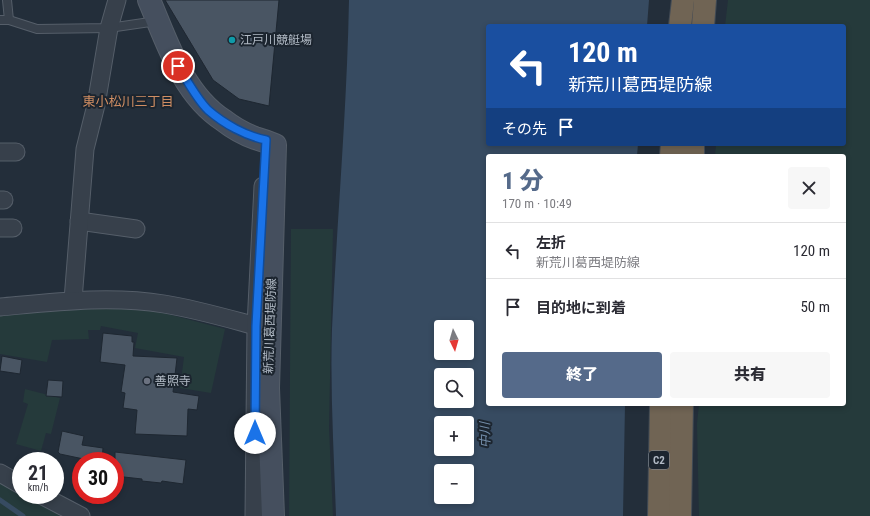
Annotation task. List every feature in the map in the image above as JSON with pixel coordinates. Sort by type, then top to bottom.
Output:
[{"type":"highway","points":[[680,24],[683,0]]},
{"type":"highway","points":[[703,24],[705,0]]},
{"type":"highway","name":"C2","points":[[659,516],[661,406]]},
{"type":"highway","name":"C2","points":[[680,516],[682,406]]},
{"type":"main road","points":[[149,0],[178,66],[208,109],[244,133],[255,138],[266,140]]},
{"type":"main road","name":"新荒川葛西堤防線","points":[[266,140],[274,146],[268,388],[262,419],[273,516]]},
{"type":"street","points":[[73,300],[85,149],[96,106],[109,28],[117,0]]},
{"type":"street","points":[[254,516],[262,419],[256,326],[266,140]]},
{"type":"street","points":[[79,221],[136,229]]},
{"type":"street","points":[[0,307],[73,300],[124,301],[163,304],[256,326]]},
{"type":"street","points":[[0,473],[12,479]]},
{"type":"street","points":[[58,504],[81,516]]},
{"type":"lane","points":[[7,0],[9,20]]},
{"type":"lane","points":[[0,20],[9,20],[37,29],[109,28],[158,21]]},
{"type":"green space","points":[[728,0],[870,0],[870,516],[699,516],[697,424],[699,406],[846,406],[846,154],[715,154],[716,146],[846,146],[846,24],[725,24]]},
{"type":"green space","points":[[291,229],[333,229],[329,428],[333,516],[289,516]]},
{"type":"green space","points":[[115,308],[152,310],[225,329],[211,393],[180,388],[184,357],[135,348],[138,333],[101,326],[100,330],[88,330],[89,339],[52,340],[47,362],[0,354],[0,315]]},
{"type":"green space","points":[[25,389],[60,398],[51,434],[46,433],[41,451],[16,444],[28,404],[23,402]]},
{"type":"green space","points":[[0,479],[12,485],[12,504],[48,504],[70,516],[0,516]]},
{"type":"water","name":"中川","points":[[349,0],[649,0],[647,24],[486,24],[486,146],[638,146],[637,154],[486,154],[486,406],[625,406],[623,516],[336,516],[332,399],[332,329],[344,123]]},
{"type":"building","name":"江戸川競艇場","points":[[165,0],[279,0],[269,106],[239,99],[213,80]]},
{"type":"building","points":[[103,333],[132,336],[132,342],[134,342],[133,356],[177,358],[173,392],[199,396],[197,410],[188,409],[187,436],[135,434],[137,410],[123,408],[125,393],[121,392],[125,365],[100,362]]},
{"type":"building","points":[[2,356],[22,360],[20,374],[0,371]]},
{"type":"building","points":[[48,380],[63,381],[62,397],[46,396]]},
{"type":"building","points":[[62,431],[84,436],[82,445],[103,448],[103,452],[72,452],[72,457],[64,455],[64,452],[58,452]]},
{"type":"building","points":[[124,453],[186,460],[183,484],[162,481],[161,483],[142,481],[142,479],[124,477]]},
{"type":"waterway","points":[[0,500],[23,516]]},
{"type":"place","name":"江戸川競艇場","points":[[232,40]]},
{"type":"place","name":"善照寺","points":[[147,381]]},
{"type":"district","name":"東小松川三丁目","points":[[128,101]]},
{"type":"route","points":[[178,66],[195,93],[208,109],[244,133],[255,138],[266,140],[256,326],[255,433]]}]
